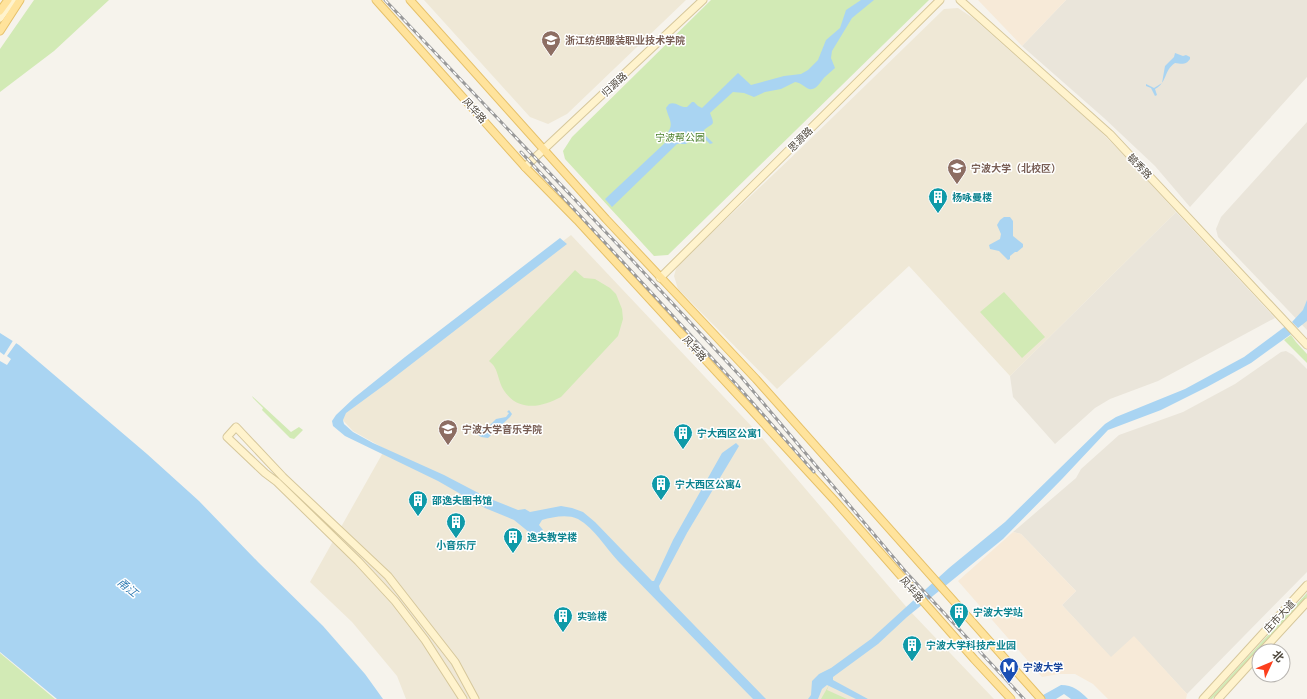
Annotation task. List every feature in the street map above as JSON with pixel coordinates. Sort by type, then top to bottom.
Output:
[{"type":"main road","points":[[0,11],[8,0]]},
{"type":"main road","points":[[0,31],[20,0]]},
{"type":"main road","name":"风华路","points":[[376,0],[525,167],[642,290],[834,501],[1011,699]]},
{"type":"main road","points":[[410,0],[660,278],[756,379],[1041,699]]},
{"type":"street","points":[[0,18],[13,0]]},
{"type":"street","name":"归源路","points":[[525,167],[703,0]]},
{"type":"street","name":"思源路","points":[[660,278],[940,0]]},
{"type":"street","name":"毓秀路","points":[[960,0],[1110,134],[1307,345]]},
{"type":"street","points":[[463,699],[425,640],[395,601],[358,561],[277,482],[265,473],[227,437],[236,427],[283,478],[388,576],[455,662],[475,699]]},
{"type":"street","name":"庄市大道","points":[[1203,699],[1307,585]]},
{"type":"street","name":"庄市大道","points":[[1269,643],[1307,602]]},
{"type":"street","points":[[1218,699],[1251,663]]},
{"type":"shaded area","name":"浙江纺织服装职业技术学院","points":[[424,0],[686,0],[567,114],[548,124],[530,117]]},
{"type":"shaded area","points":[[978,0],[1066,0],[1022,46]]},
{"type":"shaded area","points":[[1066,0],[1307,0],[1307,77],[1190,207],[1155,166],[1104,118],[1022,46]]},
{"type":"shaded area","name":"宁波大学（北校区）","points":[[958,8],[973,18],[1099,130],[1127,158],[1176,212],[1010,376],[909,266],[777,389],[678,289],[674,276],[676,269],[682,261],[944,9]]},
{"type":"shaded area","points":[[1307,122],[1307,330],[1218,237],[1216,229],[1221,217]]},
{"type":"shaded area","points":[[1176,212],[1275,318],[1158,381],[1110,399],[1095,408],[1055,444],[1013,397],[1010,376]]},
{"type":"shaded area","points":[[571,235],[756,431],[909,610],[994,699],[406,699],[397,676],[352,622],[310,582],[385,449],[353,431],[341,418],[351,405]]},
{"type":"shaded area","points":[[1286,351],[1293,355],[1307,369],[1307,572],[1187,694],[1134,637],[1111,658],[1062,605],[1076,591],[1021,534],[1013,532],[1076,478],[1081,469],[1119,435],[1183,412],[1235,384],[1281,352]]},
{"type":"shaded area","points":[[1013,532],[1021,534],[1076,591],[1062,605],[1111,657],[1134,636],[1187,694],[1186,699],[1108,699],[1093,684],[1075,674],[1059,674],[1042,677],[958,581]]},
{"type":"green space","points":[[34,0],[109,0],[54,51],[0,92],[0,49]]},
{"type":"green space","name":"宁波帮公园","points":[[711,0],[929,0],[668,255],[654,256],[565,159],[563,151],[572,137]]},
{"type":"green space","points":[[575,270],[584,278],[595,279],[610,288],[616,294],[622,309],[623,319],[618,336],[561,397],[545,404],[530,406],[522,405],[515,402],[503,389],[495,367],[489,361]]},
{"type":"green space","points":[[1004,292],[1045,337],[1022,358],[980,312]]},
{"type":"green space","points":[[1291,335],[1307,354],[1307,363],[1284,340]]},
{"type":"green space","points":[[252,396],[291,432],[299,427],[303,430],[294,439],[290,438],[262,410],[263,408]]},
{"type":"green space","points":[[1307,593],[1307,597],[1264,643],[1261,643]]},
{"type":"green space","points":[[0,653],[55,699],[0,699]]},
{"type":"green space","points":[[1251,654],[1251,657],[1212,699],[1209,699]]},
{"type":"green space","points":[[829,685],[827,690],[847,699],[821,699]]},
{"type":"water","points":[[861,0],[874,0],[852,18],[832,51],[831,58],[835,68],[817,87],[809,89],[795,82],[781,89],[765,92],[754,97],[744,93],[733,92],[710,113],[713,123],[704,130],[705,135],[713,143],[710,144],[705,139],[698,136],[686,144],[677,144],[612,207],[605,199],[667,141],[666,135],[671,125],[666,108],[669,104],[674,103],[682,107],[687,107],[694,102],[702,108],[738,73],[751,85],[784,76],[801,74],[808,70],[818,60],[826,40],[840,28],[846,10]]},
{"type":"water","points":[[1175,53],[1190,57],[1190,59],[1185,63],[1175,63],[1171,66],[1162,83],[1165,66],[1174,57]]},
{"type":"water","points":[[1162,83],[1155,89],[1157,95],[1155,96],[1151,88],[1146,86],[1146,84],[1154,88]]},
{"type":"water","points":[[1004,217],[1010,217],[1013,221],[1013,236],[1023,244],[1023,247],[1010,256],[1010,259],[1008,260],[999,251],[990,249],[989,245],[1000,239],[1001,234],[997,225]]},
{"type":"water","points":[[560,238],[567,244],[346,413],[343,420],[344,424],[353,432],[373,443],[444,475],[488,498],[518,510],[525,509],[530,512],[561,506],[583,512],[595,522],[652,581],[654,581],[673,540],[722,453],[736,443],[739,446],[687,533],[659,586],[660,590],[766,699],[753,699],[618,561],[595,533],[578,519],[565,516],[542,520],[539,525],[543,530],[537,538],[514,520],[485,508],[438,481],[345,436],[333,426],[332,421],[336,415],[354,398]]},
{"type":"water","points":[[1307,300],[1307,321],[1298,328],[1292,322],[1303,310]]},
{"type":"water","points":[[1287,325],[1294,332],[1251,363],[1161,410],[1108,430],[1003,539],[907,617],[878,644],[833,677],[833,680],[868,699],[856,699],[827,685],[822,689],[818,699],[808,699],[811,695],[812,681],[819,674],[831,668],[871,639],[949,568],[1005,522],[1105,424],[1116,417],[1185,389],[1244,357]]},
{"type":"water","name":"甬江","points":[[0,333],[19,345],[147,454],[199,501],[323,626],[365,674],[383,699],[57,699],[0,652]]},
{"type":"water","points":[[509,410],[512,414],[510,417],[488,438],[481,437],[476,433],[478,429],[488,427],[496,419],[506,417]]},
{"type":"water","points":[[1061,685],[1076,689],[1088,699],[1071,699],[1064,694],[1056,699],[1036,699]]},
{"type":"pier","points":[[14,339],[17,342],[7,356],[11,359],[7,365],[0,361],[0,352],[4,355]]},
{"type":"railway","points":[[385,0],[620,247],[742,378],[905,571],[1024,699]]},
{"type":"railway","points":[[521,152],[736,384],[814,472]]},
{"type":"place","name":"浙江纺织服装职业技术学院","points":[[551,57]]},
{"type":"place","name":"宁波大学（北校区）","points":[[957,185]]},
{"type":"place","name":"杨咏曼楼","points":[[938,214]]},
{"type":"place","name":"宁波大学音乐学院","points":[[448,446]]},
{"type":"place","name":"宁大西区公寓1","points":[[683,450]]},
{"type":"place","name":"宁大西区公寓4","points":[[661,501]]},
{"type":"place","name":"邵逸夫图书馆","points":[[418,517]]},
{"type":"place","name":"小音乐厅","points":[[456,539]]},
{"type":"place","name":"逸夫教学楼","points":[[513,554]]},
{"type":"place","name":"宁波大学站","points":[[959,629]]},
{"type":"place","name":"实验楼","points":[[563,633]]},
{"type":"place","name":"宁波大学科技产业园","points":[[912,662]]},
{"type":"place","name":"宁波大学","points":[[1009,684]]}]
